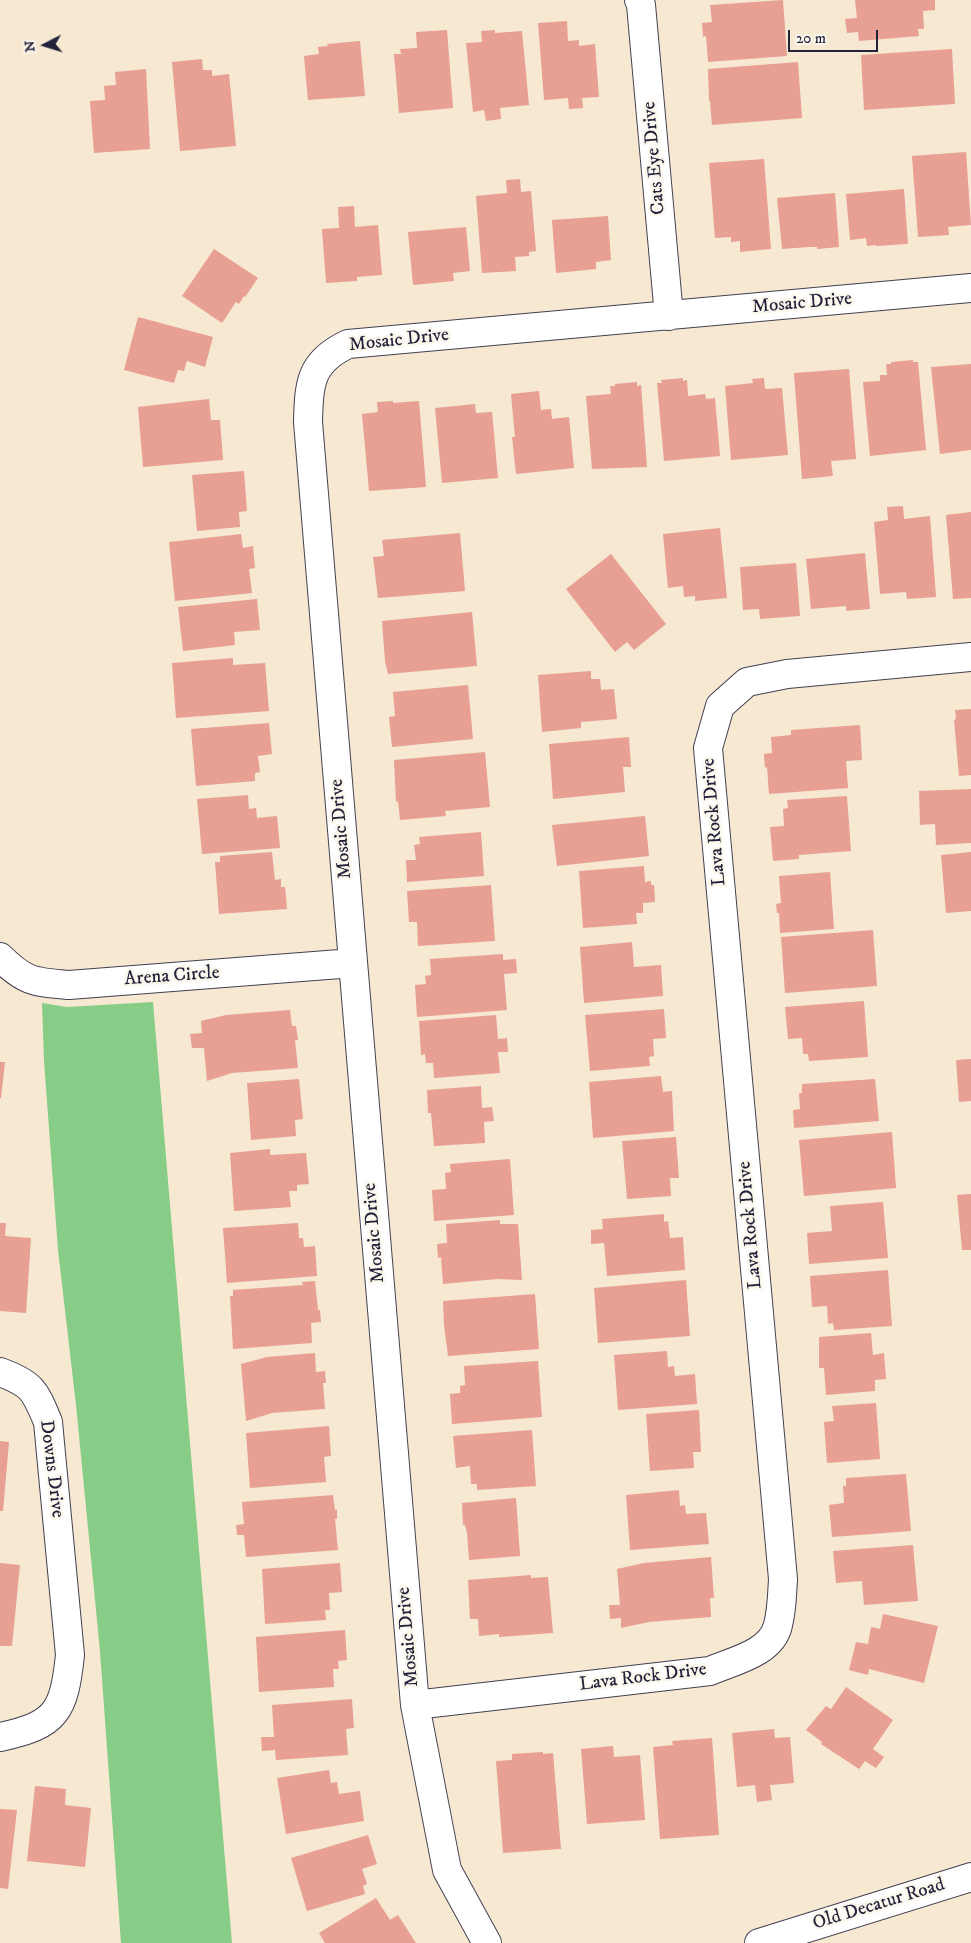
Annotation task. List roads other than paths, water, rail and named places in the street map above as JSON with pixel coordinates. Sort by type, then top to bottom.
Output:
[{"type":"street","name":"Cats Eye Drive","points":[[639,0],[641,5],[669,316]]},
{"type":"street","name":"Mosaic Drive","points":[[487,1943],[447,1870],[415,1705],[308,422],[311,383],[317,368],[331,352],[348,344],[971,288]]},
{"type":"street","name":"Lava Rock Drive","points":[[415,1705],[710,1671],[751,1654],[768,1644],[778,1626],[783,1578],[708,748],[720,706],[747,682],[787,674],[971,658]]},
{"type":"street","name":"Arena Circle","points":[[0,957],[16,973],[39,982],[68,984],[353,964]]},
{"type":"street","name":"Downs Drive","points":[[0,1372],[21,1379],[36,1394],[48,1422],[70,1655],[67,1683],[58,1708],[43,1724],[22,1733],[0,1737]]},
{"type":"street","name":"Old Decatur Road","points":[[759,1943],[813,1934],[971,1877]]}]
